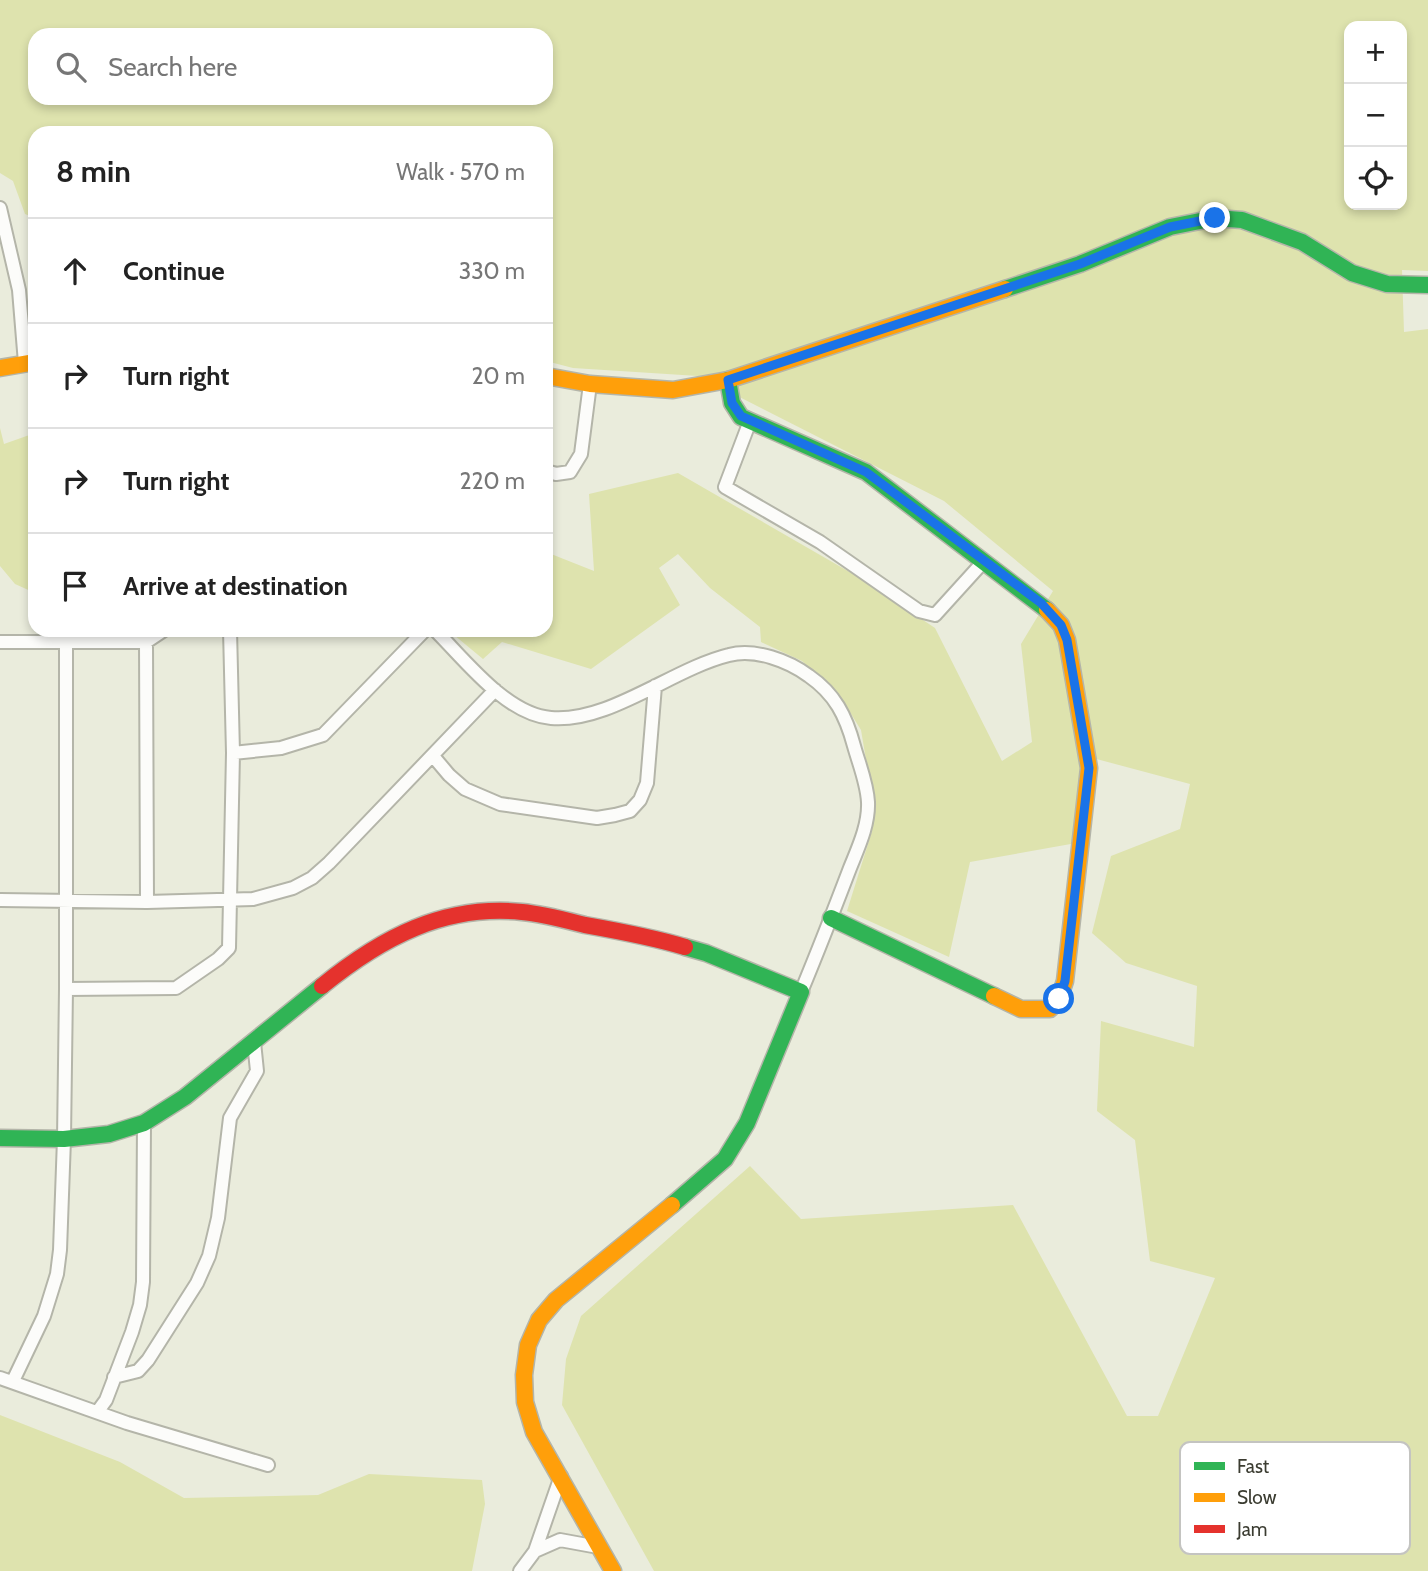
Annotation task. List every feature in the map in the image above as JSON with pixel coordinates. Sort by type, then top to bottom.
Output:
[{"type":"street","points":[[0,208],[19,290],[28,350]]},
{"type":"street","points":[[553,377],[590,384],[673,390],[728,380],[1080,264],[1170,227],[1215,218],[1242,220],[1302,242],[1353,274],[1387,284],[1428,285]]},
{"type":"street","points":[[0,368],[28,363]]},
{"type":"street","points":[[728,380],[732,403],[741,416],[866,472],[1041,603],[1061,625],[1067,640],[1089,768],[1065,981],[1059,999],[1050,1009],[1021,1009],[831,918]]},
{"type":"street","points":[[553,473],[570,471],[580,454],[590,384]]},
{"type":"street","points":[[750,421],[725,487],[820,542],[919,611],[935,615],[984,561]]},
{"type":"street","points":[[0,642],[146,642],[154,637]]},
{"type":"street","points":[[66,989],[176,988],[218,959],[229,948],[233,753],[230,637]]},
{"type":"street","points":[[233,753],[281,748],[323,735],[418,637]]},
{"type":"street","points":[[442,637],[495,690],[523,712],[549,718],[571,718],[600,711],[731,654],[747,653],[786,664],[823,686],[837,703],[848,724],[868,803],[861,839],[831,918],[747,1123],[725,1159],[556,1300],[539,1320],[528,1345],[524,1375],[525,1402],[534,1432],[613,1571]]},
{"type":"street","points":[[66,642],[66,989],[60,1250],[57,1274],[44,1316],[6,1380],[140,1427],[268,1465]]},
{"type":"street","points":[[146,642],[147,902]]},
{"type":"street","points":[[433,756],[465,789],[491,801],[527,809],[597,818],[615,816],[630,811],[640,800],[647,783],[655,686]]},
{"type":"street","points":[[0,900],[147,902],[253,900],[274,895],[312,878],[495,690]]},
{"type":"street","points":[[0,1138],[64,1139],[109,1134],[144,1123],[185,1097],[340,971],[391,937],[425,923],[459,914],[523,912],[666,941],[706,953],[801,992]]},
{"type":"street","points":[[114,1377],[138,1371],[148,1360],[197,1283],[209,1256],[218,1219],[230,1118],[257,1071],[254,1042]]},
{"type":"street","points":[[98,1411],[106,1400],[140,1305],[143,1282],[144,1123]]},
{"type":"street","points":[[522,1569],[535,1551],[561,1476]]},
{"type":"street","points":[[535,1551],[560,1540],[598,1547]]},
{"type":"green space","points":[[0,0],[1428,0],[1428,271],[1402,270],[1404,332],[1428,329],[1428,1571],[654,1571],[562,1405],[566,1359],[581,1316],[750,1166],[801,1219],[1013,1205],[1127,1416],[1158,1416],[1215,1278],[1150,1261],[1135,1140],[1097,1111],[1101,1021],[1194,1047],[1197,986],[1126,963],[1092,933],[1111,856],[1180,829],[1190,784],[1089,757],[1082,842],[970,862],[949,957],[847,911],[872,831],[873,801],[861,730],[838,693],[802,661],[761,642],[760,627],[710,588],[678,554],[659,568],[680,605],[591,669],[502,642],[483,659],[456,637],[553,637],[553,555],[594,571],[589,494],[678,473],[860,578],[935,628],[1002,761],[1032,742],[1021,644],[1053,591],[944,501],[698,376],[573,368],[553,363],[553,126],[28,126],[28,215],[25,214],[13,181],[0,173]]},
{"type":"green space","points":[[0,428],[4,444],[28,435],[28,590],[15,584],[0,566]]},
{"type":"green space","points":[[0,1415],[120,1462],[184,1498],[318,1495],[369,1474],[482,1480],[485,1504],[472,1571],[0,1571]]},
{"type":"traffic: fast","points":[[1005,289],[1080,264],[1170,227],[1215,218],[1242,220],[1302,242],[1352,273],[1387,284],[1428,285]]},
{"type":"traffic: fast","points":[[728,380],[732,403],[741,417],[866,472],[1047,610]]},
{"type":"traffic: fast","points":[[831,918],[994,996]]},
{"type":"traffic: fast","points":[[672,1205],[725,1159],[747,1123],[801,992],[685,947]]},
{"type":"traffic: fast","points":[[0,1138],[64,1139],[109,1134],[144,1123],[185,1097],[322,986]]},
{"type":"traffic: slow","points":[[553,377],[590,384],[673,390],[728,380],[1005,289]]},
{"type":"traffic: slow","points":[[0,368],[28,363]]},
{"type":"traffic: slow","points":[[994,996],[1021,1009],[1050,1009],[1059,999],[1065,981],[1089,768],[1067,640],[1061,625],[1047,610]]},
{"type":"traffic: slow","points":[[613,1571],[534,1432],[525,1402],[524,1375],[528,1345],[539,1320],[556,1300],[672,1205]]},
{"type":"traffic: jam","points":[[322,986],[391,939],[440,919],[466,913],[530,913],[685,947]]},
{"type":"route","points":[[1059,999],[1065,981],[1089,768],[1067,640],[1061,625],[1041,603],[866,472],[741,416],[732,403],[728,380],[1080,264],[1170,227],[1215,218]]}]
